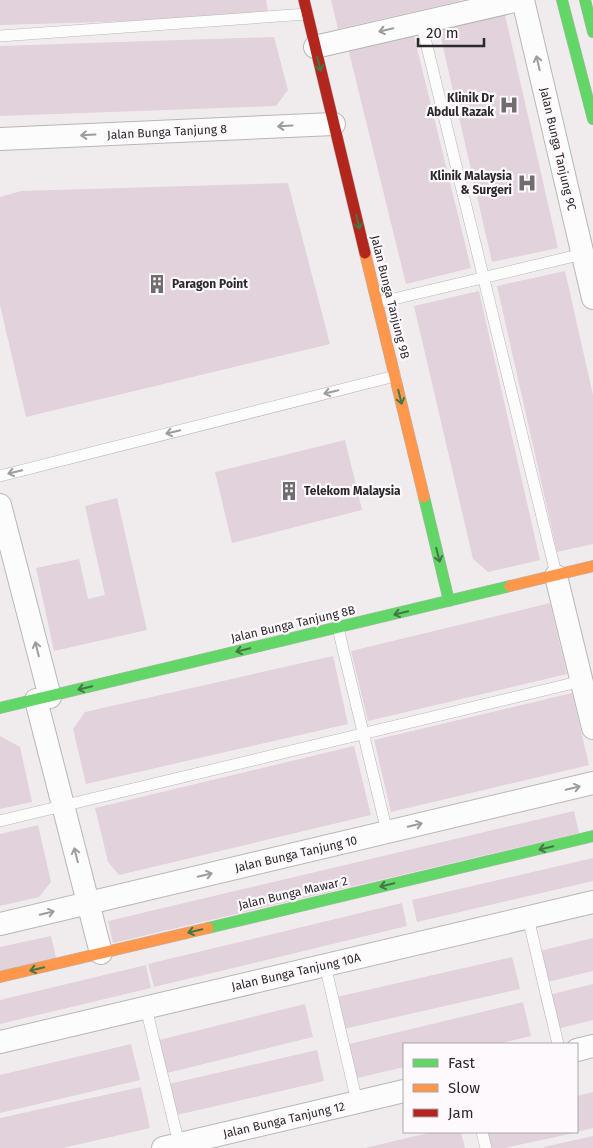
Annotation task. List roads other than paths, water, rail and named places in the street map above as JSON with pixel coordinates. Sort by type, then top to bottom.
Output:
[{"type":"street","name":"Jalan Bunga Tanjung 9B","points":[[304,0],[449,601]]},
{"type":"street","points":[[315,46],[519,0]]},
{"type":"street","name":"Jalan Bunga Tanjung 9C","points":[[523,0],[593,298]]},
{"type":"street","points":[[562,0],[593,119]]},
{"type":"street","points":[[585,0],[591,17],[593,32]]},
{"type":"street","name":"Jalan Bunga Tanjung 8","points":[[0,139],[334,124]]},
{"type":"street","points":[[0,505],[43,698],[63,806],[101,953]]},
{"type":"street","name":"Jalan Bunga Tanjung 8B","points":[[0,708],[593,566]]},
{"type":"street","points":[[556,576],[593,728]]},
{"type":"street","name":"Jalan Bunga Tanjung 10","points":[[0,924],[593,783]]},
{"type":"street","name":"Jalan Bunga Mawar 2","points":[[0,978],[593,836]]},
{"type":"street","name":"Jalan Bunga Tanjung 10A","points":[[0,1042],[593,902]]},
{"type":"street","points":[[578,1050],[593,1046]]},
{"type":"street","name":"Jalan Bunga Tanjung 12","points":[[171,1146],[228,1141],[357,1102],[403,1091]]},
{"type":"lane","points":[[0,36],[307,14]]},
{"type":"lane","points":[[421,22],[556,576]]},
{"type":"lane","points":[[377,303],[583,254]]},
{"type":"lane","points":[[0,476],[395,376]]},
{"type":"lane","points":[[338,628],[387,832]]},
{"type":"lane","points":[[0,821],[582,681]]},
{"type":"lane","points":[[528,918],[558,1043]]},
{"type":"lane","points":[[325,966],[357,1102]]},
{"type":"lane","points":[[146,1008],[171,1146]]},
{"type":"lane","points":[[482,1133],[486,1148]]},
{"type":"place","name":"Klinik Dr Abdul Razak","points":[[509,105]]},
{"type":"place","name":"Klinik Malaysia & Surgeri","points":[[527,183]]},
{"type":"place","name":"Paragon Point","points":[[157,284]]},
{"type":"place","name":"Telekom Malaysia","points":[[289,491]]}]
